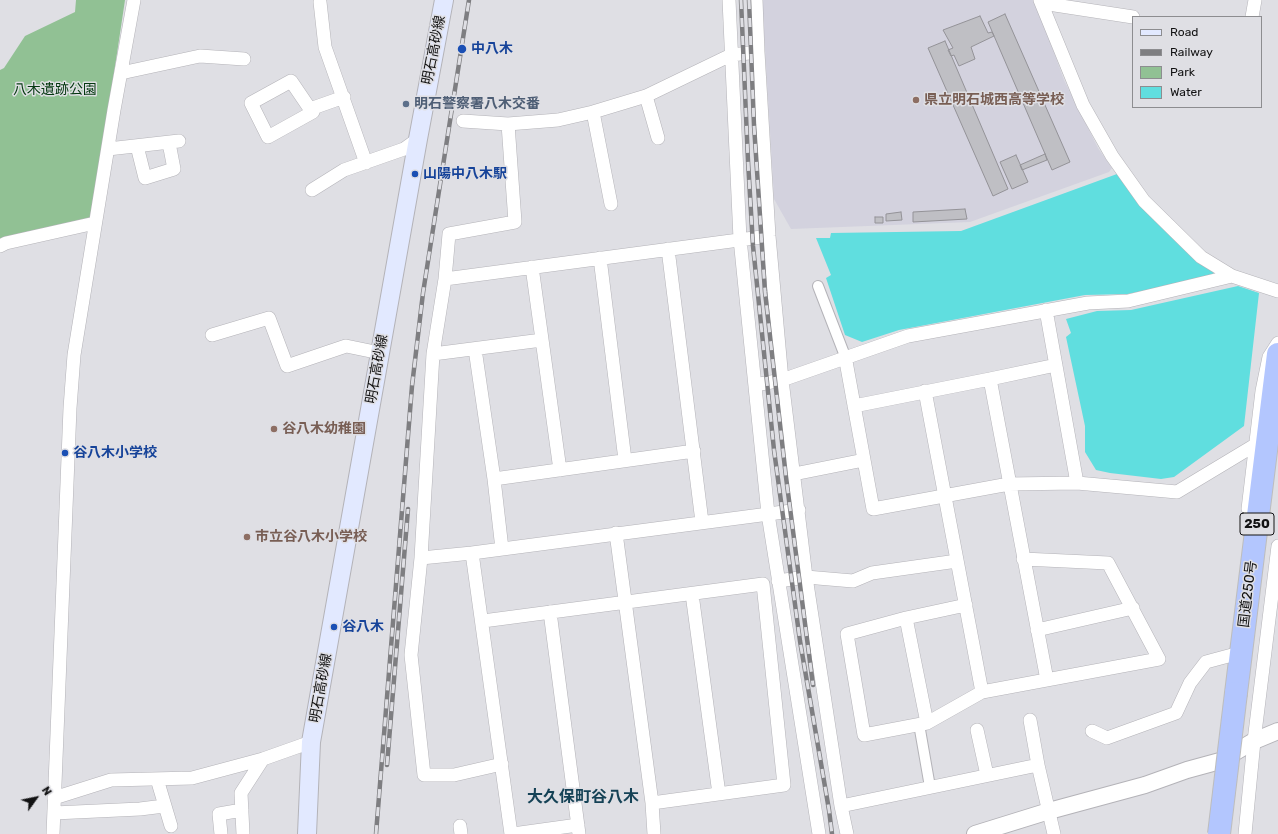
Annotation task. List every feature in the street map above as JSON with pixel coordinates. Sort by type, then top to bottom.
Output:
[{"type":"highway","name":"国道250号","points":[[1232,834],[1242,694],[1278,354]]},
{"type":"highway","name":"国道250号","points":[[1219,834],[1278,460]]},
{"type":"main road","name":"明石高砂線","points":[[307,834],[311,742],[444,0]]},
{"type":"street","points":[[53,834],[73,363],[134,0]]},
{"type":"street","points":[[729,0],[740,239],[768,514],[819,834]]},
{"type":"street","points":[[756,0],[769,236],[782,380],[806,577],[841,806],[847,834]]},
{"type":"street","points":[[1252,16],[1255,0]]},
{"type":"street","points":[[1041,1],[1132,17]]},
{"type":"street","points":[[1041,1],[1083,105],[1112,156],[1144,201],[1201,257],[1232,276],[1278,291]]},
{"type":"street","points":[[320,2],[325,47],[344,97],[366,163]]},
{"type":"street","points":[[463,121],[508,124],[558,120],[593,112],[646,96],[731,55],[758,52]]},
{"type":"street","points":[[121,73],[200,56],[244,59]]},
{"type":"street","points":[[291,81],[310,109],[313,112],[268,137],[250,103],[291,81]]},
{"type":"street","points":[[646,96],[658,138]]},
{"type":"street","points":[[310,109],[344,97]]},
{"type":"street","points":[[593,112],[611,204]]},
{"type":"street","points":[[502,764],[454,775],[424,775],[411,655],[421,558],[433,354],[445,279],[449,234],[515,222],[508,124]]},
{"type":"street","points":[[312,190],[344,170],[404,149],[418,139]]},
{"type":"street","points":[[108,149],[174,142],[174,169],[145,178],[137,146]]},
{"type":"street","points":[[0,246],[6,243],[96,223]]},
{"type":"street","points":[[445,279],[769,236]]},
{"type":"street","points":[[668,249],[702,522]]},
{"type":"street","points":[[600,258],[625,460]]},
{"type":"street","points":[[532,267],[560,470]]},
{"type":"street","points":[[755,385],[782,380],[845,356],[908,336],[1088,302],[1128,301],[1232,276]]},
{"type":"street","points":[[818,286],[845,356],[873,509],[1009,484],[1077,483],[1177,492],[1255,445]]},
{"type":"street","points":[[1046,310],[1077,483]]},
{"type":"street","points":[[212,335],[269,318],[287,366],[346,346],[380,353]]},
{"type":"street","points":[[433,354],[542,340]]},
{"type":"street","points":[[1209,834],[1220,761],[1262,391],[1269,357],[1278,342]]},
{"type":"street","points":[[475,349],[494,479],[502,549]]},
{"type":"street","points":[[854,406],[1056,365]]},
{"type":"street","points":[[990,379],[1047,680]]},
{"type":"street","points":[[925,391],[982,692]]},
{"type":"street","points":[[494,479],[694,451]]},
{"type":"street","points":[[794,474],[864,460]]},
{"type":"street","points":[[421,558],[472,553],[799,510]]},
{"type":"street","points":[[616,533],[652,803],[654,834]]},
{"type":"street","points":[[1245,834],[1254,741],[1278,546]]},
{"type":"street","points":[[472,553],[483,620],[512,834],[578,829],[550,612]]},
{"type":"street","points":[[966,605],[906,618],[847,634],[864,735],[923,723],[982,692],[1159,659],[1108,563],[1023,558]]},
{"type":"street","points":[[778,581],[806,577],[853,581],[872,573],[957,561]]},
{"type":"street","points":[[483,620],[763,584],[784,785],[652,803]]},
{"type":"street","points":[[692,594],[719,794]]},
{"type":"street","points":[[1037,630],[1133,608]]},
{"type":"street","points":[[906,618],[923,723],[930,787]]},
{"type":"street","points":[[1092,731],[1107,738],[1176,713],[1190,683],[1206,662],[1232,655]]},
{"type":"street","points":[[1030,720],[1038,765],[1054,834]]},
{"type":"street","points":[[977,730],[987,775]]},
{"type":"street","points":[[975,834],[1049,811],[1145,785],[1187,770],[1220,761],[1254,741],[1278,731]]},
{"type":"street","points":[[54,798],[111,780],[192,778],[263,759],[311,742]]},
{"type":"street","points":[[243,834],[241,793],[263,759]]},
{"type":"street","points":[[841,806],[1038,765]]},
{"type":"street","points":[[156,779],[171,826]]},
{"type":"street","points":[[54,814],[140,809],[164,806]]},
{"type":"street","points":[[221,834],[219,814],[242,810]]},
{"type":"shaded area","points":[[762,0],[1035,0],[1064,80],[1098,148],[1112,168],[1109,172],[970,222],[791,229],[774,199]]},
{"type":"green space","name":"八木遺跡公園","points":[[76,0],[125,0],[92,220],[0,242],[0,70],[4,68],[25,36],[75,12]]},
{"type":"water","points":[[1117,174],[1140,204],[1214,271],[1213,277],[1128,294],[1085,295],[899,330],[862,342],[845,335],[826,278],[831,275],[816,238],[830,238],[831,233],[961,231]]},
{"type":"water","points":[[1238,286],[1259,293],[1244,426],[1174,477],[1161,479],[1096,470],[1085,452],[1085,426],[1066,337],[1071,333],[1066,319],[1097,311],[1131,310]]},
{"type":"building","points":[[1005,14],[1070,162],[1052,170],[988,22]]},
{"type":"building","points":[[980,16],[988,33],[992,32],[994,36],[971,47],[975,59],[959,66],[954,55],[951,56],[948,50],[953,48],[943,30]]},
{"type":"building","points":[[945,41],[1008,189],[993,196],[928,48]]},
{"type":"building","points":[[1045,154],[1047,160],[1022,170],[1020,165]]},
{"type":"building","points":[[1016,155],[1028,182],[1012,189],[1000,162]]},
{"type":"building","points":[[965,209],[967,219],[913,222],[913,212]]},
{"type":"building","points":[[901,212],[902,220],[886,221],[886,214]]},
{"type":"building","points":[[875,217],[883,217],[883,223],[875,223]]},
{"type":"railway","points":[[376,834],[412,386],[423,293],[469,0]]},
{"type":"railway","points":[[741,0],[753,246],[774,450],[800,641],[832,834]]},
{"type":"railway","points":[[749,0],[754,125],[765,292],[786,477],[813,685]]},
{"type":"railway","points":[[387,765],[408,509]]},
{"type":"place","name":"中八木","points":[[462,49]]},
{"type":"place","name":"県立明石城西高等学校","points":[[916,100]]},
{"type":"place","name":"明石警察署八木交番","points":[[406,104]]},
{"type":"place","name":"山陽中八木駅","points":[[415,174]]},
{"type":"place","name":"谷八木幼稚園","points":[[274,429]]},
{"type":"place","name":"谷八木小学校","points":[[65,453]]},
{"type":"place","name":"市立谷八木小学校","points":[[247,537]]},
{"type":"place","name":"谷八木","points":[[334,627]]},
{"type":"district","name":"大久保町谷八木","points":[[583,797]]}]
